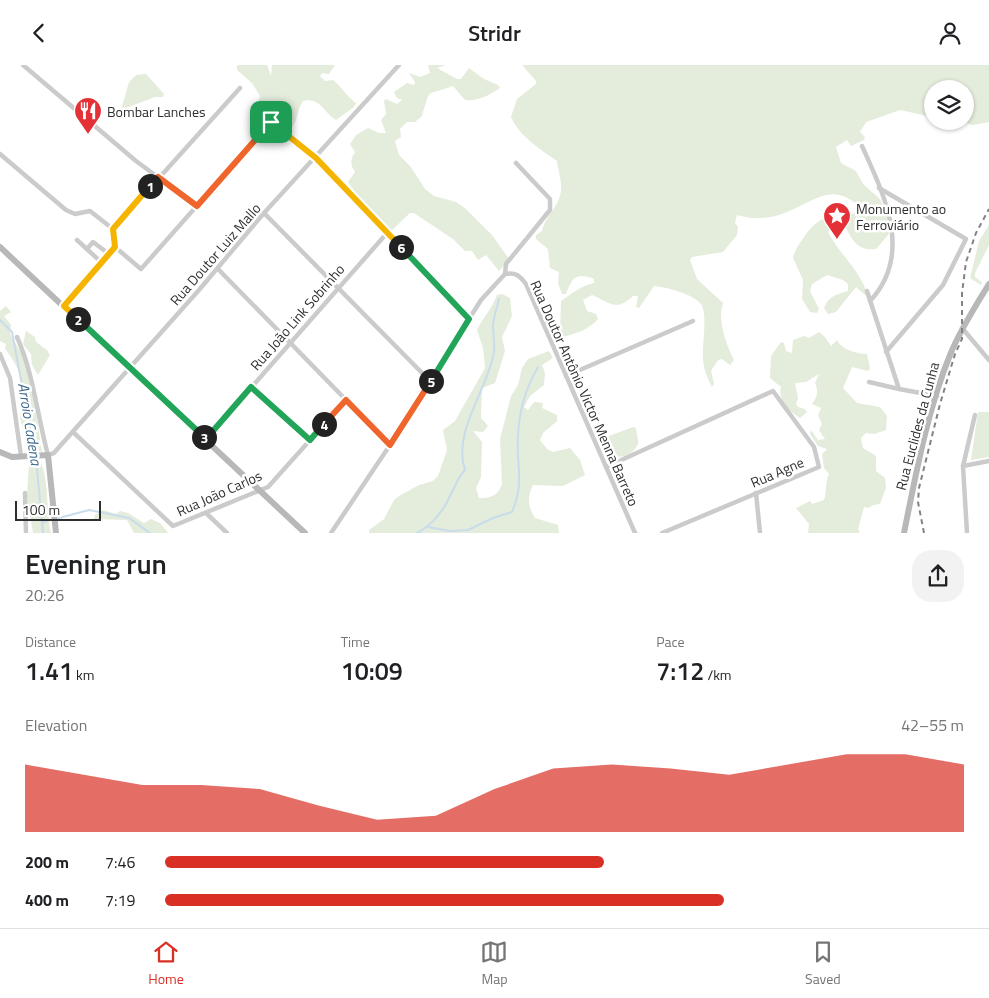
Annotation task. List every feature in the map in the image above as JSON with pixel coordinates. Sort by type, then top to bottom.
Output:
[{"type":"street","points":[[23,65],[95,127],[197,206]]},
{"type":"street","name":"Rua Doutor Luiz Mallo","points":[[46,455],[54,453],[218,269],[264,213],[399,65]]},
{"type":"street","points":[[113,229],[240,88]]},
{"type":"street","points":[[0,154],[66,210],[75,214],[90,211],[113,229],[115,247],[141,269],[271,122],[316,158],[469,319]]},
{"type":"street","points":[[862,146],[893,227],[894,244],[884,283],[870,301]]},
{"type":"street","points":[[331,533],[390,445],[486,293],[505,273],[506,264],[550,210],[550,199],[516,163]]},
{"type":"street","points":[[879,189],[966,239],[943,285],[886,352]]},
{"type":"street","points":[[264,213],[430,381]]},
{"type":"street","name":"Rua João Link Sobrinho","points":[[206,439],[337,287],[387,233]]},
{"type":"street","points":[[76,240],[101,262]]},
{"type":"street","points":[[87,249],[93,242],[109,254]]},
{"type":"street","points":[[0,247],[305,533]]},
{"type":"street","points":[[64,306],[115,247]]},
{"type":"street","points":[[218,269],[390,445]]},
{"type":"street","name":"Rua Doutor Antônio Victor Menna Barreto","points":[[505,273],[512,272],[518,275],[526,284],[635,533]]},
{"type":"street","name":"Rua Euclides da Cunha","points":[[904,533],[921,452],[949,356],[962,329],[989,286]]},
{"type":"street","points":[[867,291],[898,389]]},
{"type":"street","points":[[566,376],[693,321]]},
{"type":"street","points":[[962,329],[989,360]]},
{"type":"street","points":[[17,337],[32,377],[36,410],[46,455],[56,533]]},
{"type":"street","points":[[0,354],[10,378],[22,456]]},
{"type":"street","points":[[869,382],[937,396]]},
{"type":"street","points":[[251,387],[310,440]]},
{"type":"street","name":"Rua Agne","points":[[606,467],[773,391],[814,447],[819,467],[662,533]]},
{"type":"street","name":"Rua João Carlos","points":[[73,432],[173,526],[268,487],[346,400]]},
{"type":"street","points":[[967,533],[964,466],[975,415]]},
{"type":"street","points":[[0,452],[12,457],[46,455]]},
{"type":"street","points":[[964,466],[989,461]]},
{"type":"street","points":[[24,493],[26,533]]},
{"type":"street","points":[[756,493],[760,533]]},
{"type":"street","points":[[206,513],[226,533]]},
{"type":"green space","points":[[237,65],[267,65],[271,76],[272,65],[335,65],[329,74],[322,73],[320,76],[325,81],[333,80],[356,103],[354,107],[336,120],[314,101],[303,101],[292,127],[281,121],[256,130],[255,115],[260,96],[252,83],[237,70]]},
{"type":"green space","points":[[428,65],[446,65],[437,68],[457,79],[461,79],[469,68],[500,88],[475,100],[465,100],[453,86],[433,92],[428,96],[422,116],[415,122],[407,122],[400,129],[401,137],[395,141],[399,155],[410,166],[425,189],[434,196],[456,202],[466,209],[492,235],[509,259],[499,271],[486,255],[478,260],[472,251],[465,251],[453,239],[414,213],[410,213],[390,232],[371,216],[348,182],[355,172],[351,162],[355,152],[350,144],[356,135],[368,128],[379,133],[386,133],[381,120],[386,114],[384,101],[386,99],[397,104],[402,100],[397,98],[394,92],[407,83],[414,85],[415,82],[409,73],[420,77],[430,73]]},
{"type":"green space","points":[[522,65],[989,65],[989,122],[974,125],[974,80],[924,80],[924,115],[900,110],[866,122],[860,132],[865,137],[864,140],[851,146],[847,140],[836,147],[841,163],[856,171],[863,184],[880,199],[892,225],[888,235],[876,249],[865,249],[857,245],[846,228],[831,225],[828,232],[855,270],[867,294],[865,295],[856,287],[836,312],[828,314],[824,308],[833,296],[848,291],[848,284],[843,280],[827,275],[812,284],[810,291],[819,309],[817,313],[810,312],[802,299],[803,280],[793,258],[800,242],[815,224],[827,217],[857,213],[861,208],[851,200],[841,196],[833,194],[824,195],[787,212],[768,217],[749,218],[737,215],[735,223],[738,227],[737,235],[723,252],[692,257],[690,260],[697,279],[723,303],[721,310],[722,324],[725,339],[734,360],[730,365],[722,359],[718,360],[711,371],[714,384],[712,387],[703,361],[703,308],[697,300],[679,292],[654,286],[639,308],[636,307],[638,296],[633,296],[622,304],[613,305],[592,295],[583,300],[587,311],[596,314],[598,319],[591,326],[577,333],[563,337],[560,334],[561,301],[581,288],[594,283],[594,279],[579,276],[570,284],[566,294],[562,294],[558,283],[559,272],[550,268],[548,249],[536,239],[536,235],[542,231],[560,196],[561,183],[557,161],[525,137],[511,117],[517,99],[536,84],[536,81]]},
{"type":"green space","points":[[146,74],[164,94],[163,97],[155,97],[121,110],[129,82],[136,75]]},
{"type":"green space","points":[[989,225],[989,245],[975,273],[975,277],[982,282],[981,285],[970,278],[979,241]]},
{"type":"green space","points":[[502,294],[510,298],[512,316],[502,337],[505,351],[495,383],[482,388],[481,418],[488,426],[483,432],[473,431],[482,442],[481,477],[476,488],[479,498],[494,495],[500,488],[502,484],[500,439],[511,396],[518,385],[522,368],[528,359],[549,351],[553,358],[542,365],[545,373],[544,385],[530,396],[524,407],[528,410],[534,402],[543,403],[542,408],[557,415],[557,421],[543,433],[540,440],[547,449],[553,452],[570,448],[580,460],[585,475],[563,486],[533,485],[531,489],[529,502],[535,518],[558,525],[559,533],[369,533],[369,530],[384,519],[394,500],[419,485],[433,481],[438,476],[447,450],[443,430],[455,421],[485,368],[483,348],[477,330],[497,295]]},
{"type":"green space","points":[[6,306],[11,312],[4,316],[11,325],[10,334],[22,354],[33,392],[42,452],[35,449],[29,451],[26,447],[20,417],[23,383],[12,358],[5,349],[6,344],[0,341],[0,311]]},
{"type":"green space","points":[[26,331],[35,337],[36,342],[47,350],[50,355],[38,375],[32,365],[31,354],[23,344]]},
{"type":"green space","points":[[819,332],[831,346],[837,340],[842,346],[850,350],[867,354],[870,368],[868,371],[852,367],[843,388],[857,403],[880,407],[887,416],[886,430],[874,434],[866,433],[861,438],[863,448],[876,456],[876,471],[885,478],[886,488],[880,504],[869,508],[864,507],[858,529],[860,533],[808,533],[809,524],[796,508],[810,501],[812,504],[824,500],[829,474],[824,468],[822,454],[827,449],[818,446],[810,434],[811,430],[818,440],[825,439],[819,430],[822,424],[818,415],[821,408],[812,404],[817,394],[815,383],[819,374],[806,382],[795,383],[798,398],[796,404],[807,412],[800,418],[784,405],[780,392],[781,387],[770,378],[771,356],[781,342],[784,343],[786,351],[792,353],[793,340],[804,336],[809,338]]},
{"type":"green space","points":[[978,412],[989,412],[989,457],[971,460]]},
{"type":"green space","points":[[633,427],[636,428],[638,444],[631,453],[619,457],[608,454],[603,450],[600,444],[601,439]]},
{"type":"green space","points":[[40,462],[45,475],[51,533],[33,533],[27,496],[29,463]]},
{"type":"green space","points":[[103,510],[116,514],[120,511],[128,513],[144,523],[151,519],[160,523],[168,533],[134,533],[127,520],[94,519],[95,515]]},
{"type":"waterway","points":[[417,533],[428,526],[441,511],[465,470],[462,456],[463,441],[494,352],[493,325],[499,299]]},
{"type":"waterway","name":"Arroio Cadena","points":[[0,320],[12,332],[35,454]]},
{"type":"waterway","points":[[428,527],[450,531],[468,530],[493,518],[512,512],[519,483],[518,447],[520,418],[526,392],[538,367]]},
{"type":"waterway","name":"Arroio Cadena","points":[[36,458],[43,533]]},
{"type":"waterway","points":[[59,518],[89,510],[129,518],[150,533]]},
{"type":"waterway","name":"Arroio Cadena","points":[[42,523],[49,520]]},
{"type":"railway","points":[[924,533],[918,502],[919,488],[940,404],[955,354],[962,339],[962,293],[966,262],[976,233],[989,209]]},
{"type":"place","name":"Bombar Lanches","points":[[88,135]]},
{"type":"place","name":"Monumento ao Ferroviário","points":[[837,240]]},
{"type":"route","points":[[271,122],[316,158],[469,319],[390,445],[346,400],[310,440],[251,387],[206,439],[64,306],[115,247],[113,229],[158,177],[197,206],[271,122]]}]
